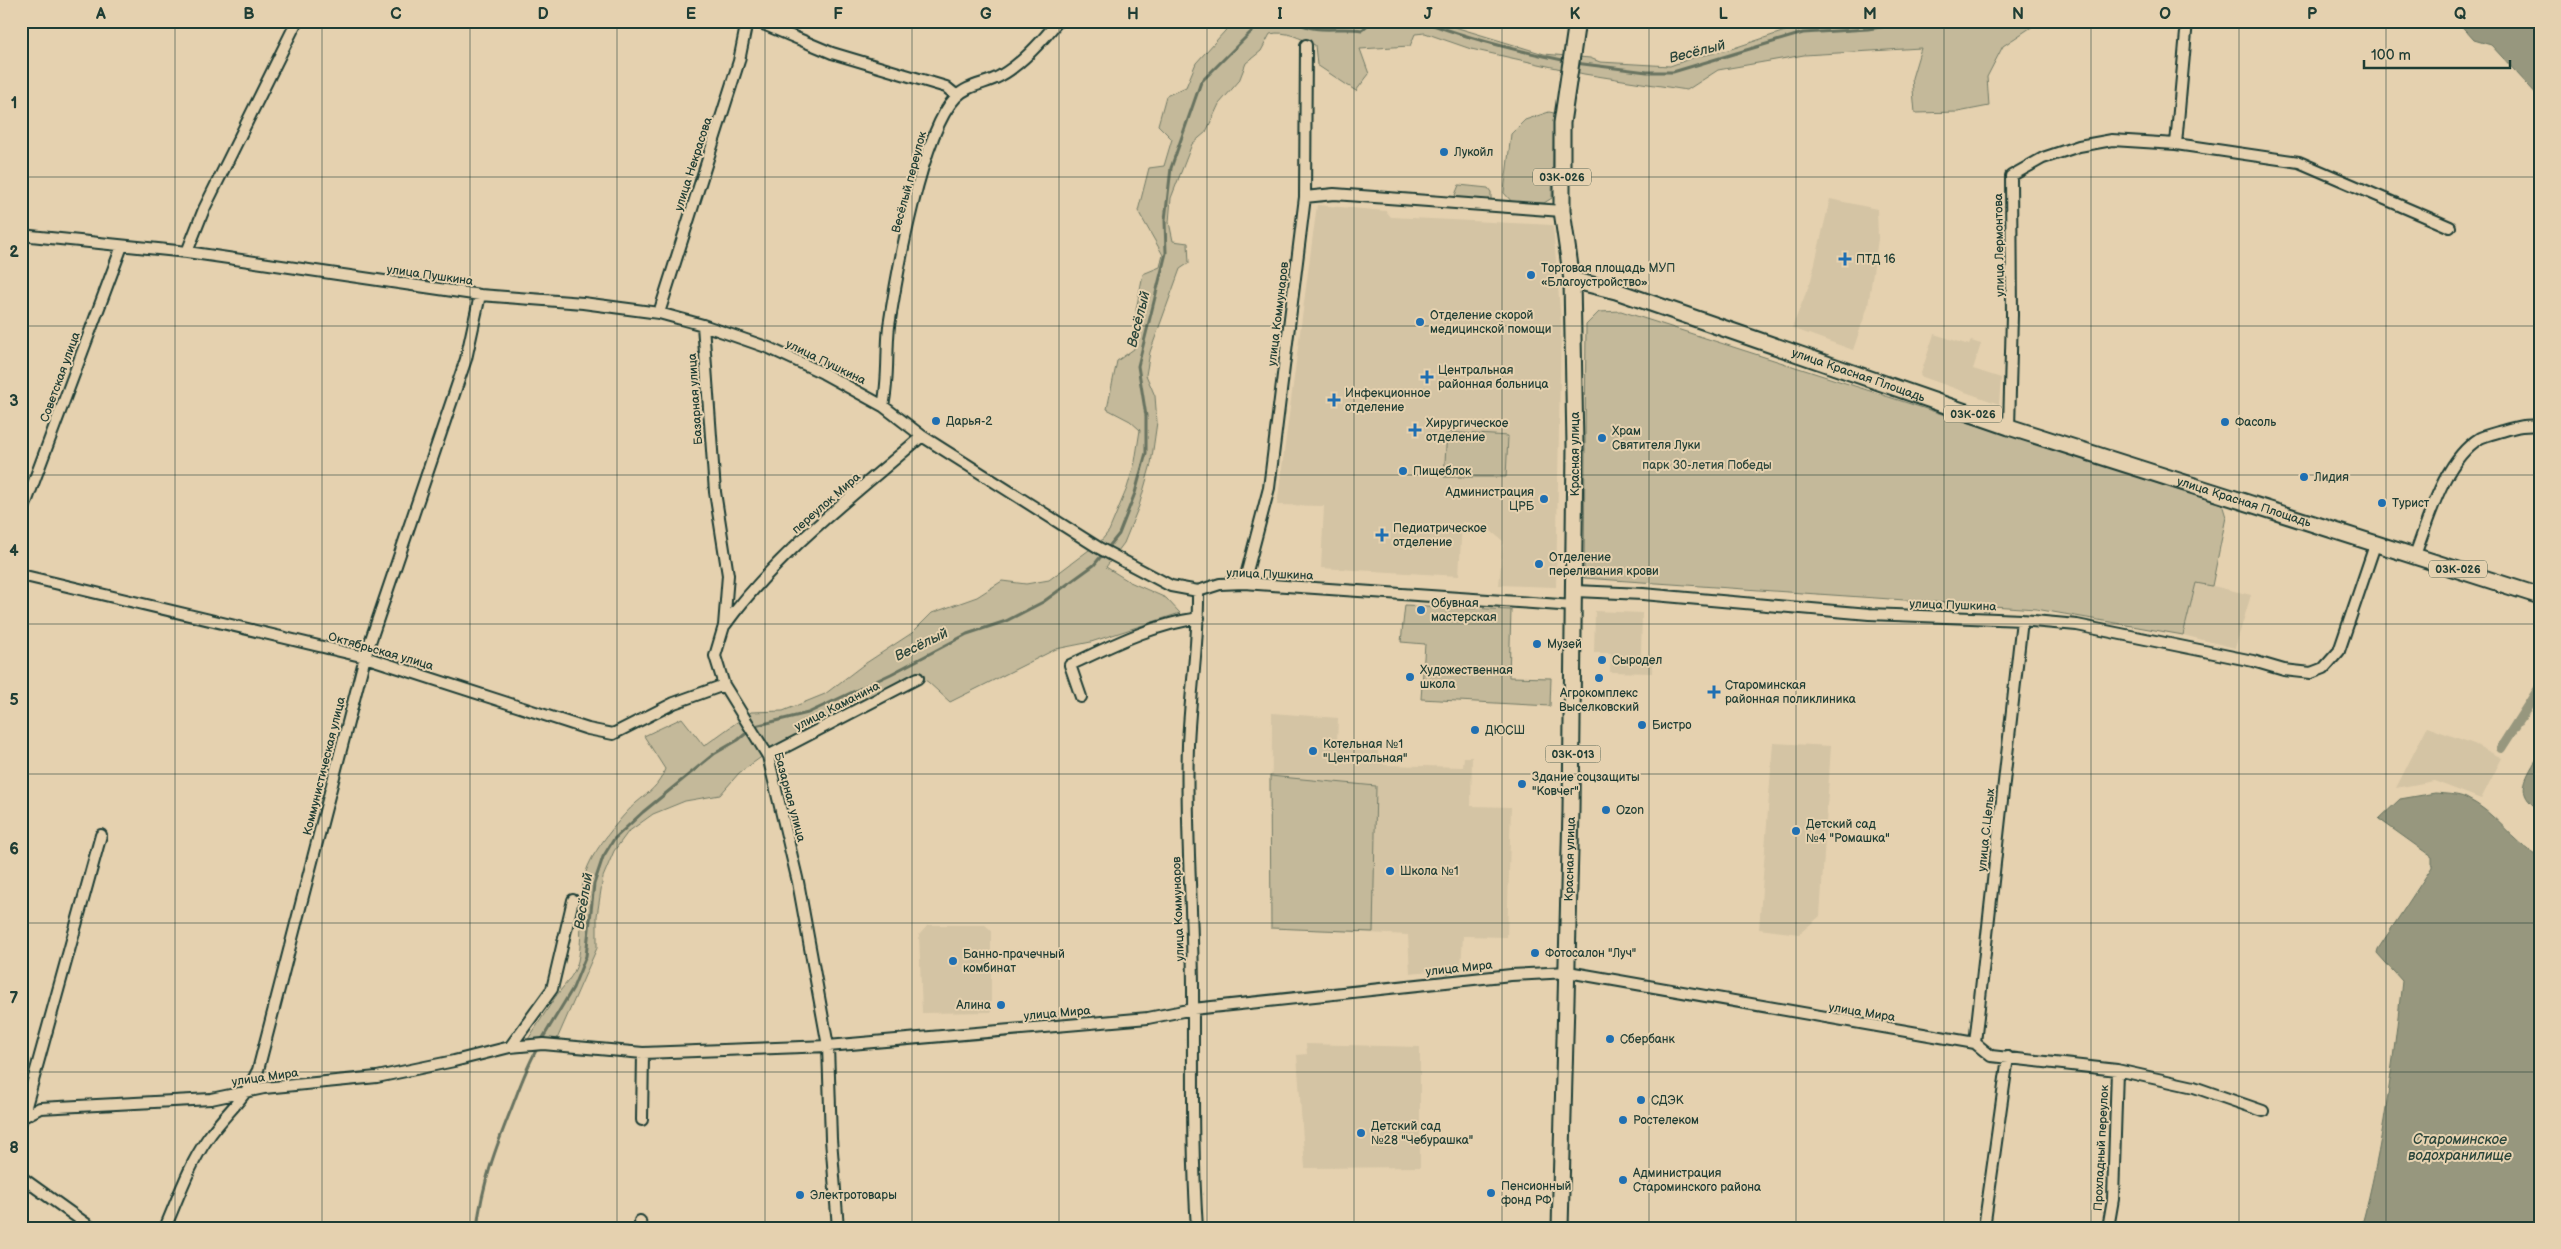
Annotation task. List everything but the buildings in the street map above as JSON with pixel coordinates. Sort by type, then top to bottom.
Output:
[{"type":"main road","name":"03К-026","points":[[1572,280],[1562,211],[1562,123],[1577,21]]},
{"type":"main road","name":"улица Красная Площадь","points":[[1572,280],[1616,291],[2009,427],[2376,542],[2540,596]]},
{"type":"main road","name":"Красная улица","points":[[1560,1228],[1568,972],[1574,599],[1572,280]]},
{"type":"street","points":[[187,252],[204,209],[297,21]]},
{"type":"street","name":"улица Некрасова","points":[[659,313],[739,61],[747,21]]},
{"type":"street","points":[[756,21],[832,53],[946,87],[956,96],[1007,72],[1058,21]]},
{"type":"street","points":[[2176,144],[2187,21]]},
{"type":"street","name":"улица Коммунаров","points":[[1244,584],[1269,488],[1305,197],[1306,45]]},
{"type":"street","name":"Весёлый переулок","points":[[883,406],[886,390],[889,328],[912,209],[933,137],[956,96]]},
{"type":"street","name":"улица Лермонтова","points":[[2009,427],[2012,315],[2011,176],[2043,158],[2079,146],[2112,140],[2176,144],[2299,162],[2450,227]]},
{"type":"street","points":[[1305,197],[1334,194],[1562,211]]},
{"type":"street","name":"улица Пушкина","points":[[21,235],[187,252],[480,295],[583,303],[659,313],[703,325],[769,348],[822,373],[883,406],[922,436],[1099,548],[1171,586],[1198,591],[1220,584],[1244,584],[1574,599],[1642,594],[1869,614],[2022,620],[2077,625],[2253,661],[2301,674],[2312,673],[2324,668],[2339,651],[2376,542]]},
{"type":"street","name":"Советская улица","points":[[21,516],[122,246]]},
{"type":"street","name":"Коммунистическая улица","points":[[165,1228],[186,1178],[208,1138],[249,1090],[258,1070],[364,657],[466,359],[480,295]]},
{"type":"street","name":"Базарная улица","points":[[703,325],[715,492],[728,588],[724,626],[715,656],[724,685],[768,756],[798,882],[828,1046],[831,1139],[838,1228]]},
{"type":"street","points":[[2415,555],[2434,503],[2457,459],[2482,437],[2525,424],[2540,426]]},
{"type":"street","name":"переулок Мира","points":[[724,626],[749,592],[792,548],[922,436]]},
{"type":"street","name":"Октябрьская улица","points":[[21,574],[364,657],[588,729],[613,734],[674,703],[724,685]]},
{"type":"street","points":[[728,588],[739,595],[749,592]]},
{"type":"street","name":"улица Коммунаров","points":[[1197,1228],[1192,1133],[1193,1009],[1188,764],[1191,698],[1199,618],[1198,591]]},
{"type":"street","points":[[1081,698],[1070,665],[1117,642],[1166,623],[1199,618]]},
{"type":"street","name":"улица С.Целых","points":[[1975,1043],[2022,620]]},
{"type":"street","name":"улица Каманина","points":[[768,756],[918,678]]},
{"type":"street","name":"улица Мира","points":[[22,1119],[101,835]]},
{"type":"street","points":[[510,1046],[552,989],[572,900]]},
{"type":"street","name":"улица Мира","points":[[22,1119],[40,1108],[211,1099],[249,1090],[377,1077],[454,1061],[510,1046],[538,1045],[643,1053],[828,1046],[1148,1018],[1193,1009],[1420,984],[1568,972],[1975,1043],[1991,1056],[2117,1070],[2194,1087],[2263,1111]]},
{"type":"street","points":[[642,1120],[643,1053]]},
{"type":"street","points":[[1984,1228],[2008,1057]]},
{"type":"street","name":"Прохладный переулок","points":[[2108,1228],[2113,1199],[2117,1070]]},
{"type":"street","points":[[21,1177],[92,1228]]},
{"type":"shaded area","name":"ПТД 16","points":[[1830,199],[1877,209],[1878,239],[1868,306],[1853,350],[1792,328],[1811,280]]},
{"type":"shaded area","name":"Центральная районная больница","points":[[1317,205],[1386,211],[1391,217],[1553,225],[1561,323],[1556,587],[1499,585],[1503,541],[1482,524],[1462,522],[1459,576],[1321,568],[1324,506],[1277,505]]},
{"type":"shaded area","points":[[1934,334],[1969,345],[1971,341],[1981,344],[1973,369],[2001,378],[1999,404],[1920,376]]},
{"type":"shaded area","points":[[2196,582],[2251,595],[2235,648],[2183,635]]},
{"type":"shaded area","points":[[1595,611],[1642,613],[1641,655],[1653,655],[1652,673],[1610,672],[1611,653],[1594,653]]},
{"type":"shaded area","name":"Школа №1","points":[[1272,713],[1338,718],[1337,745],[1378,747],[1378,757],[1385,758],[1384,765],[1463,767],[1464,757],[1472,757],[1471,806],[1511,807],[1507,937],[1463,936],[1461,968],[1410,973],[1408,935],[1271,928]]},
{"type":"shaded area","points":[[2427,727],[2474,744],[2502,758],[2481,799],[2434,781],[2396,788]]},
{"type":"shaded area","name":"Детский сад №4 \"Ромашка\"","points":[[1773,743],[1831,746],[1820,916],[1799,934],[1759,929]]},
{"type":"shaded area","points":[[928,925],[985,925],[991,930],[991,1012],[922,1013],[919,935]]},
{"type":"shaded area","name":"Детский сад №28 \"Чебурашка\"","points":[[1306,1044],[1420,1047],[1420,1167],[1305,1168],[1297,1055],[1307,1054]]},
{"type":"green space","points":[[1234,21],[1435,21],[1544,54],[1590,58],[1600,62],[1670,66],[1695,57],[1728,50],[1815,21],[2060,21],[2033,26],[2003,46],[1987,77],[1989,106],[1958,112],[1915,113],[1912,78],[1921,48],[1804,55],[1718,70],[1687,90],[1584,74],[1471,49],[1425,33],[1415,34],[1410,46],[1360,49],[1369,74],[1356,91],[1317,65],[1315,45],[1288,34],[1270,34],[1261,51],[1246,63],[1239,81],[1219,104],[1206,132],[1192,144],[1171,198],[1169,222],[1173,241],[1188,243],[1189,263],[1180,269],[1150,352],[1146,375],[1155,396],[1157,422],[1151,464],[1139,506],[1124,543],[1106,567],[1130,582],[1166,598],[1180,613],[1091,642],[1056,649],[950,702],[928,682],[917,675],[781,743],[739,773],[720,795],[685,801],[653,814],[628,832],[614,851],[603,877],[597,916],[597,948],[554,1046],[525,1044],[571,976],[578,961],[581,897],[586,872],[594,854],[625,814],[657,784],[663,775],[665,769],[644,736],[682,718],[704,746],[751,712],[783,711],[825,694],[863,665],[912,633],[932,613],[977,597],[1002,581],[1026,584],[1049,580],[1101,541],[1109,531],[1127,488],[1135,462],[1140,430],[1130,421],[1107,409],[1117,361],[1134,349],[1138,328],[1136,310],[1143,274],[1160,267],[1163,255],[1138,211],[1149,168],[1164,166],[1172,139],[1158,125],[1166,96],[1186,87],[1196,63]]},
{"type":"green space","points":[[1549,112],[1554,113],[1552,198],[1544,203],[1513,203],[1504,193],[1511,134],[1525,120]]},
{"type":"green space","points":[[1459,185],[1488,188],[1491,192],[1491,199],[1487,202],[1458,199],[1455,195]]},
{"type":"green space","name":"парк 30-летия Победы","points":[[1621,311],[2222,504],[2226,517],[2212,586],[2196,583],[2183,635],[2036,609],[1584,578],[1586,325],[1599,312]]},
{"type":"green space","points":[[1447,432],[1508,436],[1506,477],[1444,477]]},
{"type":"green space","points":[[1405,605],[1511,610],[1509,677],[1551,678],[1550,706],[1421,699],[1425,644],[1401,642]]},
{"type":"green space","points":[[1270,776],[1376,786],[1373,932],[1271,928]]},
{"type":"water","points":[[2457,21],[2540,21],[2540,98],[2491,45],[2474,40]]},
{"type":"water","points":[[2540,753],[2540,810],[2531,804],[2524,791],[2527,777]]},
{"type":"water","name":"Староминское водохранилище","points":[[2435,793],[2459,796],[2477,804],[2530,851],[2540,857],[2540,1228],[2361,1228],[2381,1136],[2391,1074],[2402,981],[2377,953],[2432,867],[2432,857],[2379,819],[2400,799]]},
{"type":"waterway","name":"Весёлый","points":[[541,1041],[573,988],[586,956],[594,884],[603,857],[614,839],[643,812],[714,754],[738,740],[755,726],[808,713],[891,674],[967,634],[1006,621],[1043,602],[1094,565],[1119,534],[1135,493],[1146,453],[1146,416],[1138,366],[1166,253],[1165,220],[1171,168],[1201,82],[1262,21]]},
{"type":"waterway","name":"Весёлый","points":[[1294,21],[1311,28],[1362,30],[1372,21]]},
{"type":"waterway","name":"Весёлый","points":[[1423,21],[1494,44],[1567,61]]},
{"type":"waterway","name":"Весёлый","points":[[1575,63],[1647,72],[1673,72],[1803,33],[1868,29],[1919,21]]},
{"type":"waterway","points":[[2501,748],[2540,687]]},
{"type":"waterway","name":"Весёлый","points":[[477,1228],[482,1196],[495,1151],[530,1061],[538,1047]]},
{"type":"place","name":"Лукойл","points":[[1444,152]]},
{"type":"place","name":"ПТД 16","points":[[1845,259]]},
{"type":"place","name":"Торговая площадь МУП «Благоустройство»","points":[[1531,275]]},
{"type":"place","name":"Отделение скорой медицинской помощи","points":[[1420,322]]},
{"type":"place","name":"Центральная районная больница","points":[[1427,377]]},
{"type":"place","name":"Инфекционное отделение","points":[[1334,400]]},
{"type":"place","name":"Дарья-2","points":[[936,421]]},
{"type":"place","name":"Фасоль","points":[[2225,422]]},
{"type":"place","name":"Хирургическое отделение","points":[[1415,430]]},
{"type":"place","name":"Храм Святителя Луки","points":[[1602,438]]},
{"type":"place","name":"Пищеблок","points":[[1403,471]]},
{"type":"place","name":"Лидия","points":[[2304,477]]},
{"type":"place","name":"Администрация ЦРБ","points":[[1544,499]]},
{"type":"place","name":"Турист","points":[[2382,503]]},
{"type":"place","name":"Педиатрическое отделение","points":[[1382,535]]},
{"type":"place","name":"Отделение переливания крови","points":[[1539,564]]},
{"type":"place","name":"Обувная мастерская","points":[[1421,610]]},
{"type":"place","name":"Музей","points":[[1537,644]]},
{"type":"place","name":"Сыродел","points":[[1602,660]]},
{"type":"place","name":"Художественная школа","points":[[1410,677]]},
{"type":"place","name":"Агрокомплекс Выселковский","points":[[1599,678]]},
{"type":"place","name":"Староминская районная поликлиника","points":[[1714,692]]},
{"type":"place","name":"Бистро","points":[[1642,725]]},
{"type":"place","name":"ДЮСШ","points":[[1475,730]]},
{"type":"place","name":"Котельная №1 \"Центральная\"","points":[[1313,751]]},
{"type":"place","name":"Здание соцзащиты \"Ковчег\"","points":[[1522,784]]},
{"type":"place","name":"Ozon","points":[[1606,810]]},
{"type":"place","name":"Детский сад №4 \"Ромашка\"","points":[[1796,831]]},
{"type":"place","name":"Школа №1","points":[[1390,871]]},
{"type":"place","name":"Фотосалон \"Луч\"","points":[[1535,953]]},
{"type":"place","name":"Банно-прачечный комбинат","points":[[953,961]]},
{"type":"place","name":"Алина","points":[[1001,1005]]},
{"type":"place","name":"Сбербанк","points":[[1610,1039]]},
{"type":"place","name":"СДЭК","points":[[1641,1100]]},
{"type":"place","name":"Ростелеком","points":[[1623,1120]]},
{"type":"place","name":"Детский сад №28 \"Чебурашка\"","points":[[1361,1133]]},
{"type":"place","name":"Администрация Староминского района","points":[[1623,1180]]},
{"type":"place","name":"Пенсионный фонд РФ","points":[[1491,1193]]},
{"type":"place","name":"Электротовары","points":[[800,1195]]}]
